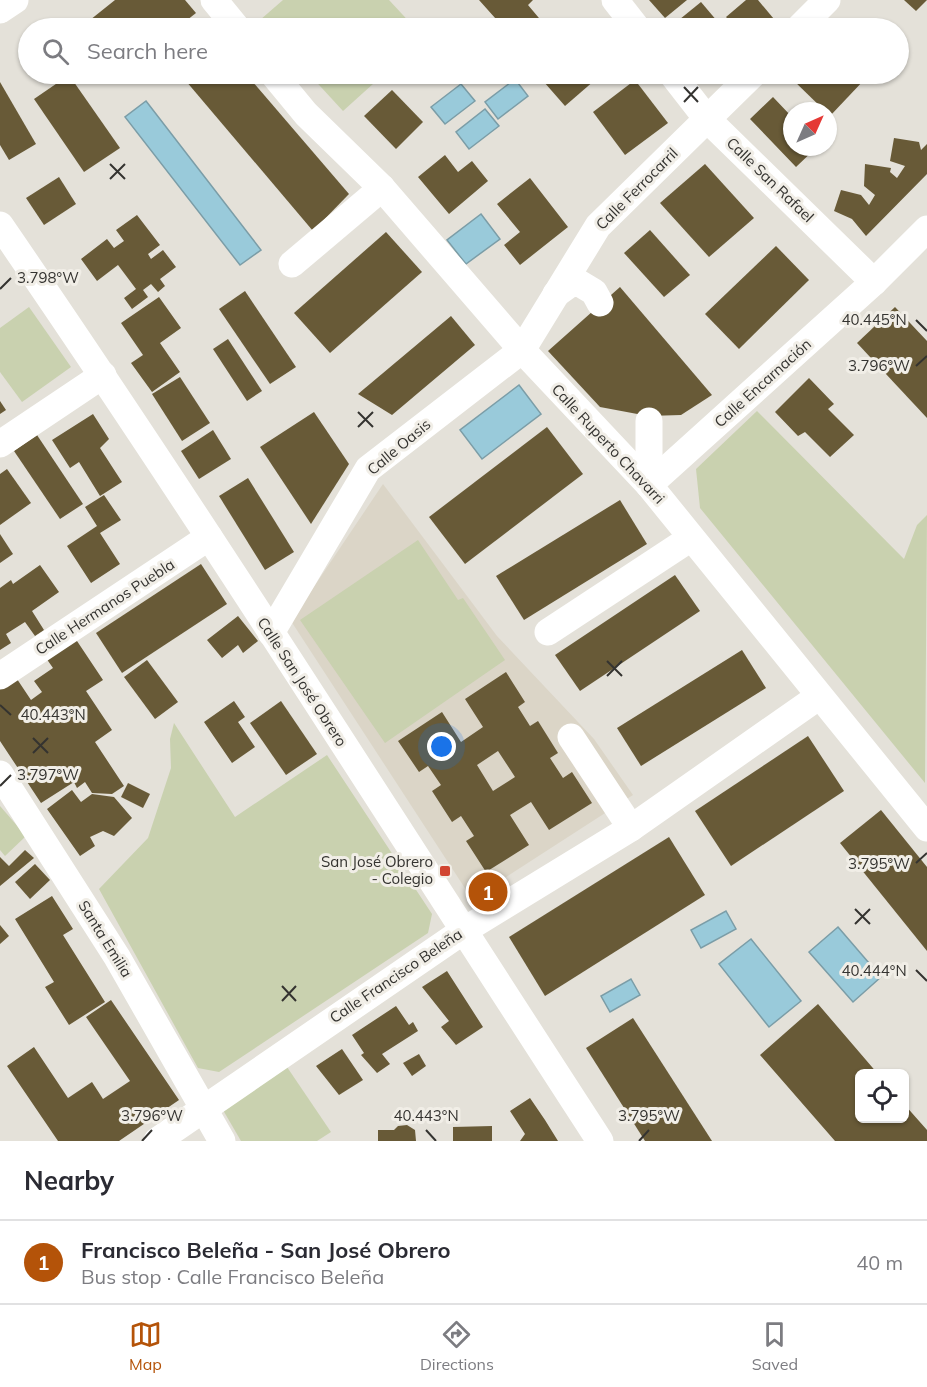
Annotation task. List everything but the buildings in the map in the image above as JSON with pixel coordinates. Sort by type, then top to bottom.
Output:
[{"type":"street","points":[[0,10],[15,0]]},
{"type":"street","points":[[214,0],[229,18]]},
{"type":"street","points":[[615,0],[629,18]]},
{"type":"street","points":[[809,18],[827,0]]},
{"type":"street","name":"Calle Ruperto Chavarri","points":[[281,84],[306,114],[382,188],[522,350],[649,485],[818,697],[927,828]]},
{"type":"street","name":"Calle San Rafael","points":[[680,84],[707,119],[874,282]]},
{"type":"street","name":"Calle Ferrocarril","points":[[522,350],[598,226],[743,84]]},
{"type":"street","points":[[292,264],[382,188]]},
{"type":"street","name":"Calle San José Obrero","points":[[0,225],[210,537],[600,1141]]},
{"type":"street","name":"Calle Encarnación","points":[[649,485],[874,282],[927,229]]},
{"type":"street","points":[[556,294],[570,284],[579,283],[594,292],[600,303]]},
{"type":"street","name":"Calle Oasis","points":[[271,633],[368,468],[522,350]]},
{"type":"street","points":[[0,444],[103,375]]},
{"type":"street","points":[[649,421],[649,485]]},
{"type":"street","name":"Calle Hermanos Puebla","points":[[0,676],[210,537]]},
{"type":"street","points":[[548,632],[692,538]]},
{"type":"street","name":"Calle Francisco Beleña","points":[[157,1141],[463,931],[631,828],[818,697]]},
{"type":"street","points":[[571,737],[631,828]]},
{"type":"street","name":"Santa Emilia","points":[[0,774],[117,957],[222,1141]]},
{"type":"shaded area","points":[[383,484],[497,636],[594,739],[633,795],[472,899],[291,621]]},
{"type":"green space","points":[[283,0],[389,0],[406,18],[262,18]]},
{"type":"green space","points":[[318,84],[373,84],[343,111]]},
{"type":"green space","points":[[29,307],[71,367],[22,402],[0,372],[0,328]]},
{"type":"green space","points":[[757,411],[904,559],[917,525],[927,515],[925,783],[700,508],[696,469]]},
{"type":"green space","points":[[418,540],[458,600],[463,598],[505,660],[385,743],[300,620]]},
{"type":"green space","points":[[174,723],[235,817],[327,755],[432,914],[428,933],[219,1072],[198,1068],[99,889],[148,838],[171,768],[170,739]]},
{"type":"green space","points":[[0,806],[26,836],[5,856],[0,850]]},
{"type":"green space","points":[[287,1067],[331,1132],[317,1141],[241,1141],[223,1110]]},
{"type":"water","points":[[461,84],[475,101],[445,124],[431,107]]},
{"type":"water","points":[[508,84],[519,84],[528,96],[498,119],[485,102]]},
{"type":"water","points":[[146,101],[261,250],[240,265],[125,117]]},
{"type":"water","points":[[485,109],[499,126],[469,149],[456,132]]},
{"type":"water","points":[[481,214],[500,239],[466,264],[447,240]]},
{"type":"water","points":[[519,385],[541,414],[482,459],[460,430]]},
{"type":"water","points":[[726,911],[736,929],[701,948],[691,930]]},
{"type":"water","points":[[838,927],[881,977],[853,1002],[809,952]]},
{"type":"water","points":[[751,939],[801,1001],[769,1027],[719,964]]},
{"type":"water","points":[[631,979],[640,995],[610,1012],[601,996]]},
{"type":"place","name":"San José Obrero - Colegio","points":[[445,871]]},
{"type":"place","name":"Francisco Beleña - San José Obrero","points":[[488,892]]}]
